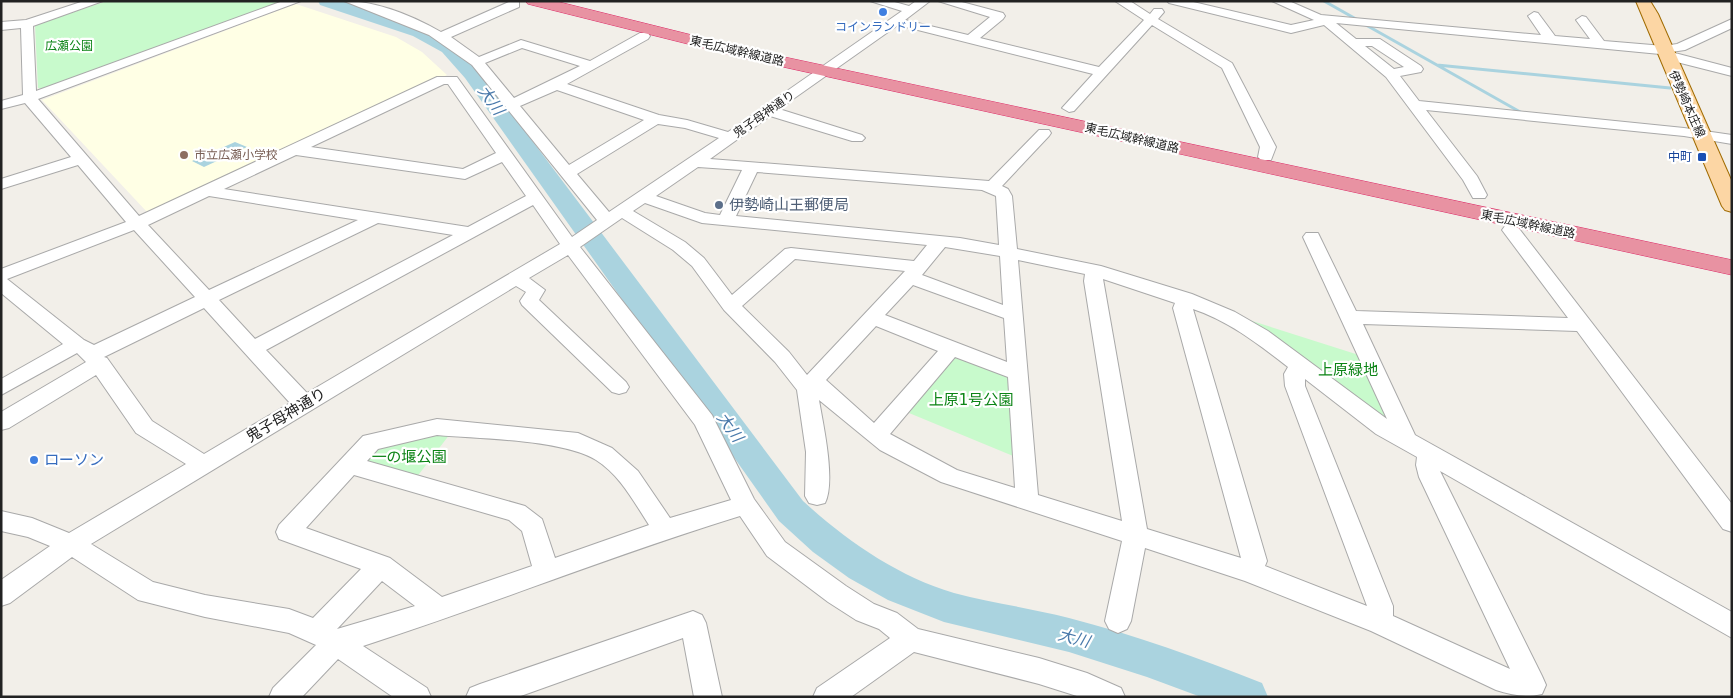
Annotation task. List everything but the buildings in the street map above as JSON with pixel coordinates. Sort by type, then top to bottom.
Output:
[{"type":"highway","name":"東毛広域幹線道路","points":[[534,1],[1732,268]]},
{"type":"highway","name":"東毛広域幹線道路","points":[[558,1],[830,68],[1266,157],[1732,257]]},
{"type":"main road","name":"伊勢崎本庄線","points":[[1643,1],[1732,206]]},
{"type":"street","points":[[1,26],[27,24],[97,1]]},
{"type":"street","points":[[1,105],[30,97],[294,1]]},
{"type":"street","points":[[350,1],[411,22],[442,36],[477,62],[567,173],[611,219],[679,246],[698,262],[732,306],[813,388],[888,444],[948,476],[1251,572],[1380,623],[1496,677],[1516,684],[1532,685],[1431,477],[1427,465],[1428,454]]},
{"type":"street","points":[[876,1],[912,10]]},
{"type":"street","name":"鬼子母神通り","points":[[1,596],[71,544],[516,278],[611,219],[924,1]]},
{"type":"street","points":[[944,1],[999,16],[971,39]]},
{"type":"street","points":[[1121,1],[1228,66],[1268,147],[1266,157]]},
{"type":"street","points":[[1069,108],[1168,1]]},
{"type":"street","points":[[1172,1],[1291,29],[1324,20],[1551,39],[1665,52],[1732,72]]},
{"type":"street","points":[[1278,1],[1324,20],[1390,74],[1471,179],[1479,194]]},
{"type":"street","points":[[442,36],[515,4]]},
{"type":"street","points":[[936,31],[968,7]]},
{"type":"street","points":[[1534,16],[1551,39]]},
{"type":"street","points":[[1582,20],[1600,44]]},
{"type":"street","points":[[896,21],[1102,72]]},
{"type":"street","points":[[1665,52],[1732,23]]},
{"type":"street","points":[[27,24],[30,97],[138,223],[304,404]]},
{"type":"street","points":[[512,104],[556,85],[644,36]]},
{"type":"street","points":[[1353,43],[1375,42],[1431,79]]},
{"type":"street","points":[[477,62],[521,44],[590,66]]},
{"type":"street","points":[[1390,74],[1416,69]]},
{"type":"street","points":[[1,274],[138,223],[442,80],[452,80],[536,197],[704,421],[745,505],[776,549],[865,612],[888,621],[910,640],[1039,671],[1086,686],[1112,697]]},
{"type":"street","points":[[556,85],[656,119],[687,124],[730,137]]},
{"type":"street","points":[[1414,104],[1701,134],[1732,140]]},
{"type":"street","points":[[767,110],[857,138]]},
{"type":"street","points":[[567,173],[656,119]]},
{"type":"street","points":[[992,187],[1044,133]]},
{"type":"street","points":[[296,150],[465,174],[506,154]]},
{"type":"street","points":[[1,184],[82,159]]},
{"type":"street","points":[[695,162],[992,187],[1002,192],[1004,196],[1018,372],[1026,501]]},
{"type":"street","points":[[726,220],[752,166]]},
{"type":"street","points":[[208,191],[468,232]]},
{"type":"street","points":[[253,349],[536,197]]},
{"type":"street","points":[[644,197],[691,215],[940,241],[1008,252],[1095,270],[1185,298],[1244,325],[1356,408],[1428,454],[1732,626]]},
{"type":"street","points":[[1,388],[89,354],[208,300],[375,218]]},
{"type":"street","points":[[1511,230],[1732,522]]},
{"type":"street","points":[[1312,237],[1402,428],[1405,440]]},
{"type":"street","points":[[817,496],[817,452],[813,388],[815,379],[914,272],[940,241]]},
{"type":"street","points":[[732,306],[791,253],[914,272],[1001,310],[1013,313]]},
{"type":"street","points":[[1095,270],[1093,281],[1136,534],[1118,621]]},
{"type":"street","points":[[516,278],[536,290],[529,301],[619,387]]},
{"type":"street","points":[[1,283],[89,354],[144,427],[204,464]]},
{"type":"street","points":[[1185,298],[1183,308],[1254,561],[1251,572]]},
{"type":"street","points":[[1350,316],[1582,325]]},
{"type":"street","points":[[872,317],[1004,369],[1018,372]]},
{"type":"street","points":[[876,435],[951,349]]},
{"type":"street","points":[[1,422],[89,354]]},
{"type":"street","points":[[1300,366],[1294,374],[1295,386],[1380,606],[1380,623]]},
{"type":"street","points":[[439,610],[381,565],[288,532],[371,442],[437,427],[570,439],[604,454],[630,477],[665,528]]},
{"type":"street","points":[[349,465],[517,513],[533,526],[546,571]]},
{"type":"street","points":[[327,637],[439,610],[665,528],[745,505]]},
{"type":"street","points":[[1,521],[32,528],[71,544],[147,592],[206,606],[289,621],[327,637],[417,697]]},
{"type":"street","points":[[283,697],[381,565]]},
{"type":"street","points":[[480,697],[693,622],[708,697]]},
{"type":"street","points":[[827,697],[910,640]]},
{"type":"shaded area","name":"市立広瀬小学校","points":[[296,4],[396,37],[422,52],[447,75],[156,211],[147,212],[42,100]]},
{"type":"green space","name":"広瀬公園","points":[[107,1],[285,1],[45,89],[38,88],[35,25]]},
{"type":"green space","name":"上原緑地","points":[[1249,320],[1362,356],[1391,422]]},
{"type":"green space","name":"上原1号公園","points":[[962,357],[1008,376],[1018,458],[909,413],[952,358]]},
{"type":"green space","name":"一の堰公園","points":[[450,434],[416,478],[366,463],[365,459],[377,444]]},
{"type":"water","points":[[235,142],[247,147],[204,167],[192,161]]},
{"type":"waterway","name":"大川","points":[[326,1],[419,32],[449,48],[472,74],[791,511],[826,542],[862,568],[922,598],[967,613],[1043,628],[1095,642],[1173,668],[1248,697]]},
{"type":"waterway","points":[[1324,1],[1356,19]]},
{"type":"waterway","points":[[1366,25],[1522,113]]},
{"type":"waterway","points":[[1437,65],[1670,88]]},
{"type":"place","name":"コインランドリー","points":[[883,12]]},
{"type":"place","name":"市立広瀬小学校","points":[[184,155]]},
{"type":"place","name":"中町","points":[[1702,157]]},
{"type":"place","name":"伊勢崎山王郵便局","points":[[719,205]]},
{"type":"place","name":"ローソン","points":[[34,460]]}]
